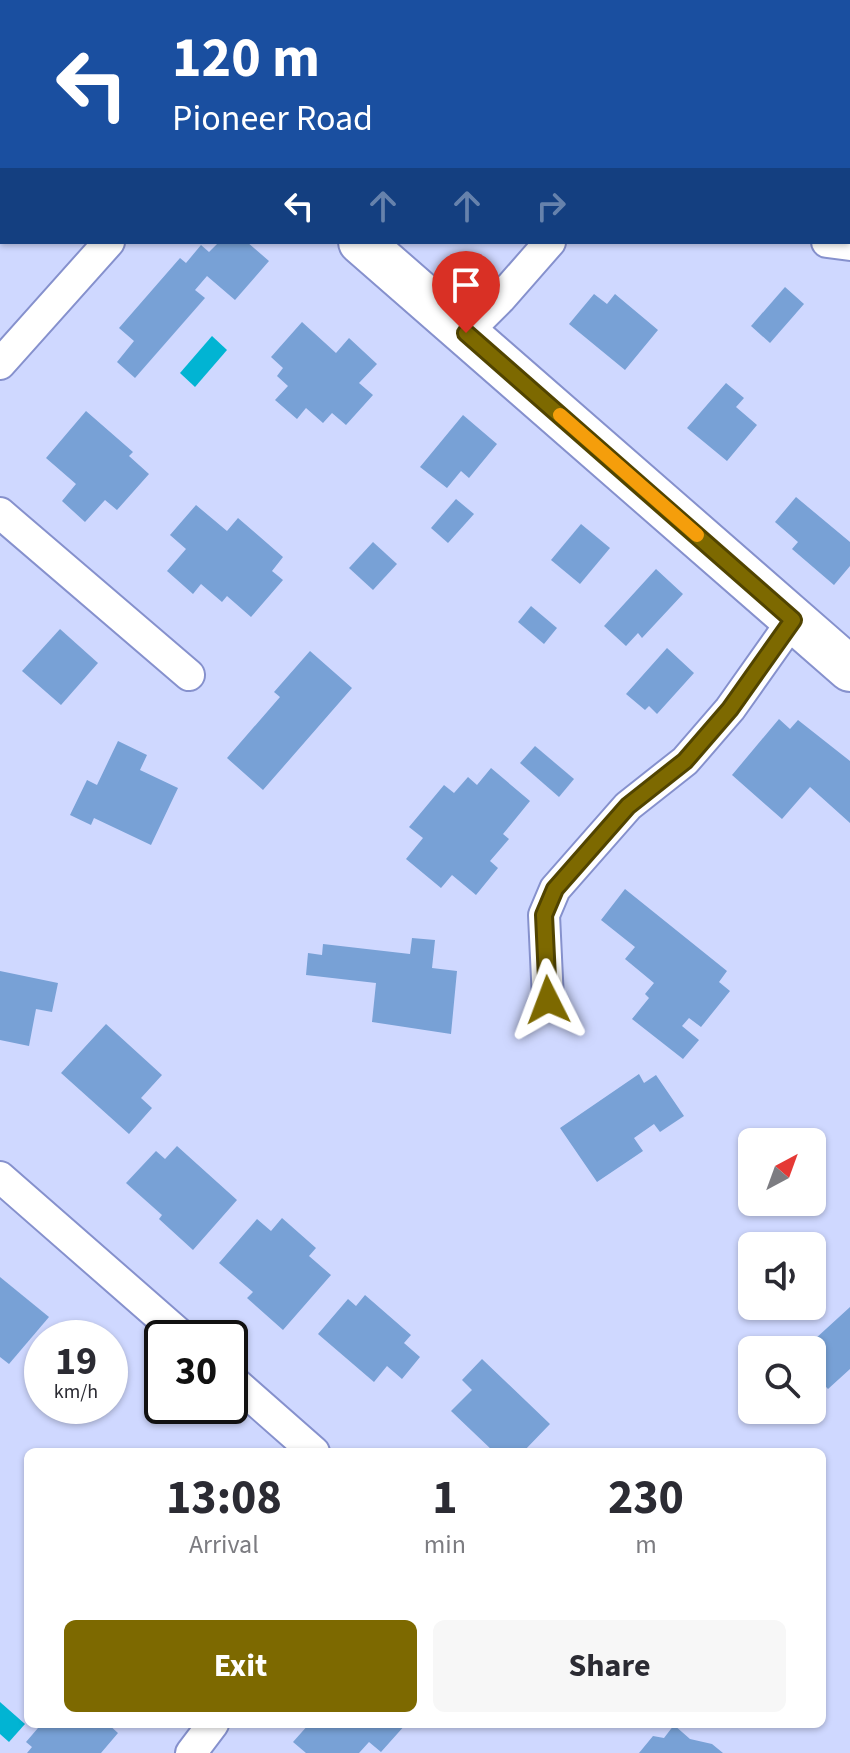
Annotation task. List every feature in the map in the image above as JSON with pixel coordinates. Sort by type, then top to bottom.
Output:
[{"type":"street","points":[[0,364],[107,244]]},
{"type":"street","points":[[363,244],[850,669]]},
{"type":"street","points":[[466,333],[548,244]]},
{"type":"street","points":[[0,513],[189,675]]},
{"type":"street","points":[[548,1000],[544,915],[555,889],[628,806],[685,761],[739,697],[793,620]]},
{"type":"street","points":[[0,1177],[163,1320]]},
{"type":"street","points":[[248,1394],[309,1448]]},
{"type":"street","points":[[191,1753],[210,1728]]},
{"type":"water","points":[[212,336],[227,350],[195,387],[180,373]]},
{"type":"water","points":[[0,1702],[24,1725],[9,1742],[0,1734]]},
{"type":"building","points":[[217,244],[249,244],[269,261],[235,300],[207,276],[195,290],[205,298],[135,378],[117,362],[134,341],[119,328],[180,258],[186,263],[201,245],[209,252]]},
{"type":"building","points":[[785,287],[804,304],[770,343],[751,326]]},
{"type":"building","points":[[594,294],[607,304],[615,294],[658,330],[625,370],[569,324]]},
{"type":"building","points":[[302,322],[336,353],[349,338],[377,364],[359,383],[373,395],[346,425],[332,413],[323,423],[306,408],[297,419],[275,400],[288,386],[277,376],[283,368],[271,357]]},
{"type":"building","points":[[726,383],[744,398],[736,407],[757,425],[727,461],[687,428]]},
{"type":"building","points":[[86,411],[133,452],[129,456],[149,474],[117,510],[105,500],[85,522],[62,501],[76,484],[46,458]]},
{"type":"building","points":[[463,415],[497,444],[469,478],[461,471],[447,488],[420,467]]},
{"type":"building","points":[[796,497],[850,542],[850,566],[834,585],[792,549],[798,542],[775,522]]},
{"type":"building","points":[[456,499],[474,514],[448,543],[431,528]]},
{"type":"building","points":[[196,505],[227,531],[238,518],[283,557],[272,571],[283,580],[251,617],[227,596],[222,602],[201,584],[193,594],[167,571],[186,549],[170,535]]},
{"type":"building","points":[[581,524],[610,548],[580,584],[551,560]]},
{"type":"building","points":[[373,542],[397,564],[373,590],[349,568]]},
{"type":"building","points":[[656,569],[683,594],[642,638],[638,633],[626,646],[604,626]]},
{"type":"building","points":[[531,606],[557,628],[544,644],[518,622]]},
{"type":"building","points":[[60,629],[98,663],[61,705],[22,671]]},
{"type":"building","points":[[667,648],[694,673],[657,714],[649,706],[645,710],[626,694]]},
{"type":"building","points":[[310,651],[352,688],[263,790],[227,758],[280,697],[274,692]]},
{"type":"building","points":[[779,719],[790,729],[798,720],[850,761],[850,823],[810,787],[782,819],[732,775]]},
{"type":"building","points":[[118,741],[147,755],[140,770],[178,788],[151,845],[94,818],[91,825],[70,815],[87,780],[97,785]]},
{"type":"building","points":[[535,746],[574,779],[559,797],[520,763]]},
{"type":"building","points":[[491,768],[530,801],[503,834],[509,839],[490,861],[498,868],[476,895],[452,875],[441,888],[406,859],[423,838],[409,827],[444,785],[454,793],[468,777],[477,785]]},
{"type":"building","points":[[625,889],[727,971],[719,982],[730,991],[701,1027],[689,1018],[682,1026],[699,1040],[683,1059],[632,1019],[649,998],[645,994],[654,983],[625,959],[635,947],[601,920]]},
{"type":"building","points":[[412,938],[435,940],[432,968],[457,971],[451,1034],[372,1022],[376,983],[306,975],[308,953],[322,955],[323,944],[410,954]]},
{"type":"building","points":[[0,971],[58,983],[52,1012],[36,1009],[29,1046],[0,1040]]},
{"type":"building","points":[[106,1024],[162,1075],[141,1098],[152,1108],[129,1134],[61,1073]]},
{"type":"building","points":[[639,1074],[644,1083],[656,1075],[684,1116],[660,1132],[654,1124],[634,1138],[643,1151],[597,1182],[560,1128]]},
{"type":"building","points":[[177,1146],[237,1200],[193,1250],[159,1219],[162,1215],[126,1183],[156,1151],[165,1159]]},
{"type":"building","points":[[282,1218],[316,1248],[309,1256],[331,1275],[283,1330],[247,1298],[253,1292],[219,1263],[257,1219],[271,1231]]},
{"type":"building","points":[[0,1277],[49,1317],[46,1320],[24,1320],[24,1346],[9,1364],[0,1357]]},
{"type":"building","points":[[365,1295],[411,1335],[404,1343],[420,1357],[402,1379],[387,1366],[374,1382],[318,1334],[348,1299],[356,1306]]},
{"type":"building","points":[[850,1307],[850,1369],[828,1389],[826,1336],[818,1336]]},
{"type":"building","points":[[482,1359],[550,1424],[527,1448],[490,1448],[451,1411],[472,1390],[462,1380]]},
{"type":"building","points":[[38,1728],[112,1728],[118,1733],[101,1753],[27,1753],[32,1747],[26,1742]]},
{"type":"building","points":[[305,1728],[402,1728],[381,1752],[369,1742],[359,1753],[306,1753],[293,1742]]},
{"type":"building","points":[[672,1728],[677,1728],[690,1739],[712,1744],[723,1753],[639,1753],[653,1736],[664,1738]]},
{"type":"slow traffic","points":[[560,415],[697,535]]},
{"type":"route","points":[[466,333],[793,620],[749,685],[685,761],[628,806],[555,889],[544,915],[548,1000]]}]
